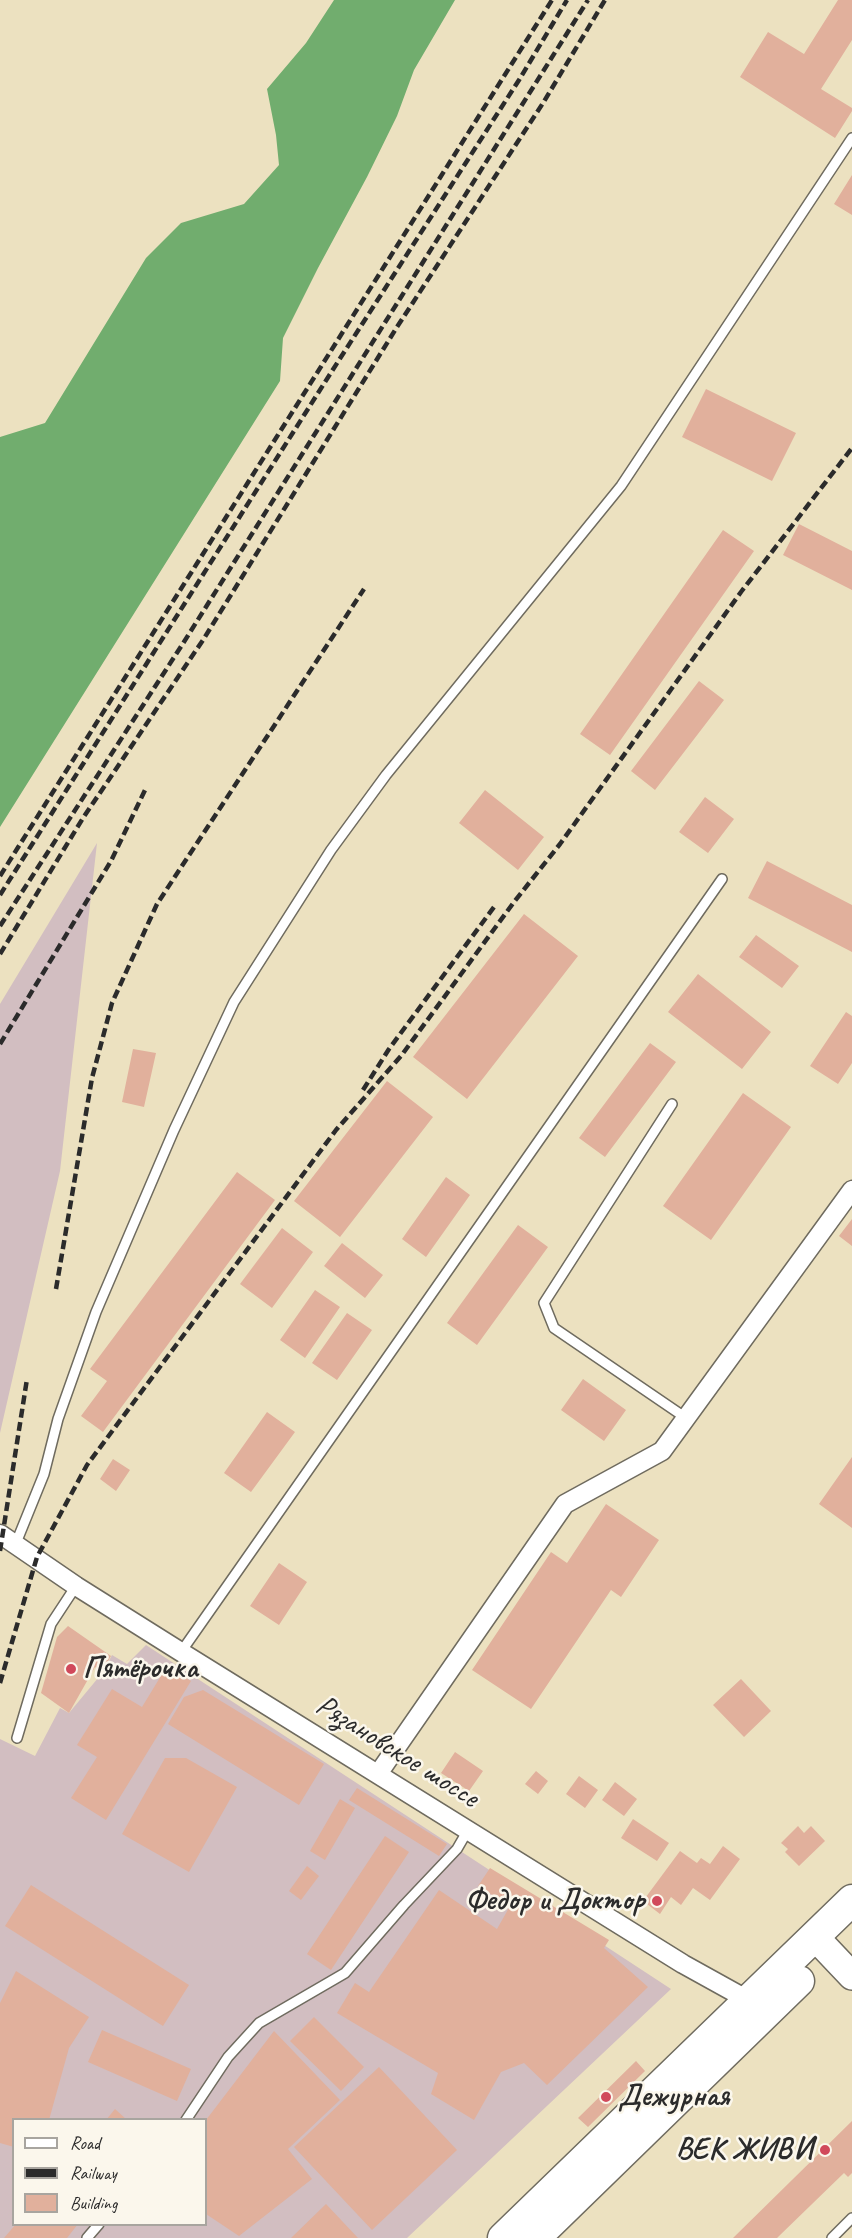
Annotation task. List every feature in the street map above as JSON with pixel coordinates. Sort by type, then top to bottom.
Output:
[{"type":"main road","points":[[535,2238],[821,1944],[852,1900]]},
{"type":"main road","points":[[821,1944],[852,1928]]},
{"type":"main road","points":[[503,2238],[759,2007]]},
{"type":"street","points":[[378,1774],[565,1504],[662,1451],[852,1191]]},
{"type":"street","name":"Рязановское шоссе","points":[[0,1534],[76,1586],[181,1652],[683,1964],[759,2007]]},
{"type":"street","points":[[821,1944],[852,1976]]},
{"type":"lane","points":[[16,1543],[44,1474],[58,1419],[96,1312],[174,1130],[234,1002],[331,850],[386,775],[621,486],[852,138]]},
{"type":"lane","points":[[181,1652],[722,879]]},
{"type":"lane","points":[[672,1104],[544,1303],[554,1328],[686,1418]]},
{"type":"lane","points":[[17,1738],[51,1624],[76,1586]]},
{"type":"lane","points":[[187,2118],[228,2057],[259,2023],[345,1973],[457,1849],[468,1830]]},
{"type":"lane","points":[[831,2238],[850,2224]]},
{"type":"lane","points":[[87,2238],[97,2226]]},
{"type":"shaded area","points":[[97,843],[60,1171],[0,1433],[0,1004]]},
{"type":"shaded area","points":[[146,1645],[671,1989],[407,2238],[0,2238],[0,1739],[35,1756],[60,1708],[69,1713],[103,1672],[112,1655],[127,1664]]},
{"type":"green space","points":[[334,0],[455,0],[414,70],[397,116],[283,338],[280,381],[0,827],[0,437],[45,423],[146,258],[181,223],[244,204],[279,165],[267,89],[306,43]]},
{"type":"building","points":[[838,0],[852,0],[852,40],[821,89],[852,108],[852,111],[835,138],[740,77],[768,32],[804,54]]},
{"type":"building","points":[[852,175],[852,215],[834,204]]},
{"type":"building","points":[[706,389],[796,433],[772,481],[682,437]]},
{"type":"building","points":[[799,524],[852,551],[852,590],[783,555]]},
{"type":"building","points":[[723,530],[754,551],[610,755],[580,734]]},
{"type":"building","points":[[699,681],[724,700],[655,790],[631,771]]},
{"type":"building","points":[[485,790],[544,837],[518,870],[459,823]]},
{"type":"building","points":[[705,797],[734,819],[708,853],[679,832]]},
{"type":"building","points":[[767,861],[852,905],[852,952],[748,898]]},
{"type":"building","points":[[524,914],[578,956],[467,1099],[413,1057]]},
{"type":"building","points":[[756,935],[799,966],[782,988],[739,957]]},
{"type":"building","points":[[698,974],[771,1032],[742,1069],[668,1012]]},
{"type":"building","points":[[846,1012],[852,1016],[852,1063],[838,1084],[810,1066]]},
{"type":"building","points":[[650,1043],[676,1062],[605,1157],[579,1138]]},
{"type":"building","points":[[133,1049],[156,1053],[144,1107],[122,1102]]},
{"type":"building","points":[[387,1081],[433,1117],[340,1237],[294,1201]]},
{"type":"building","points":[[743,1093],[791,1127],[711,1240],[663,1206]]},
{"type":"building","points":[[237,1172],[275,1200],[103,1432],[81,1416],[107,1381],[90,1369]]},
{"type":"building","points":[[446,1177],[470,1195],[426,1257],[402,1239]]},
{"type":"building","points":[[852,1219],[852,1246],[839,1236]]},
{"type":"building","points":[[518,1225],[548,1247],[477,1345],[447,1323]]},
{"type":"building","points":[[282,1228],[313,1252],[272,1308],[240,1284]]},
{"type":"building","points":[[342,1243],[383,1275],[365,1298],[324,1266]]},
{"type":"building","points":[[315,1290],[340,1307],[305,1358],[280,1340]]},
{"type":"building","points":[[347,1313],[372,1330],[337,1380],[312,1363]]},
{"type":"building","points":[[583,1379],[626,1410],[604,1441],[561,1410]]},
{"type":"building","points":[[267,1412],[295,1432],[251,1492],[224,1473]]},
{"type":"building","points":[[852,1457],[852,1528],[819,1504]]},
{"type":"building","points":[[113,1459],[130,1470],[116,1491],[100,1479]]},
{"type":"building","points":[[606,1504],[659,1540],[621,1597],[611,1590],[531,1709],[472,1670],[551,1552],[567,1563]]},
{"type":"building","points":[[279,1563],[307,1582],[279,1625],[250,1606]]},
{"type":"building","name":"Пятёрочка","points":[[68,1626],[111,1656],[102,1671],[95,1667],[69,1713],[41,1693],[57,1637]]},
{"type":"building","points":[[167,1666],[191,1681],[106,1820],[71,1798],[97,1757],[77,1745],[112,1689],[142,1707]]},
{"type":"building","points":[[741,1679],[771,1711],[744,1737],[713,1705]]},
{"type":"building","points":[[203,1690],[324,1764],[299,1805],[168,1724],[184,1697]]},
{"type":"building","points":[[455,1752],[483,1771],[469,1791],[441,1773]]},
{"type":"building","points":[[165,1758],[186,1758],[237,1787],[189,1872],[122,1834]]},
{"type":"building","points":[[536,1771],[548,1781],[538,1794],[525,1784]]},
{"type":"building","points":[[579,1776],[598,1790],[585,1808],[566,1794]]},
{"type":"building","points":[[615,1782],[637,1799],[624,1816],[602,1800]]},
{"type":"building","points":[[357,1788],[447,1844],[439,1856],[349,1800]]},
{"type":"building","points":[[340,1799],[355,1808],[325,1860],[310,1851]]},
{"type":"building","points":[[633,1819],[669,1843],[657,1861],[621,1838]]},
{"type":"building","points":[[798,1826],[804,1833],[811,1826],[825,1841],[799,1866],[785,1852],[788,1849],[781,1843]]},
{"type":"building","points":[[385,1836],[409,1852],[331,1970],[307,1954]]},
{"type":"building","points":[[723,1846],[740,1859],[710,1900],[693,1888],[681,1905],[671,1897],[660,1914],[643,1901],[680,1851],[697,1863],[701,1858],[710,1864]]},
{"type":"building","points":[[307,1866],[319,1876],[301,1900],[289,1891]]},
{"type":"building","points":[[490,1868],[609,1940],[604,1948],[648,1987],[547,2085],[524,2063],[501,2072],[474,2120],[431,2094],[438,2073],[337,2013],[355,1983],[369,1992],[439,1890],[497,1929],[510,1906],[478,1886]]},
{"type":"building","points":[[31,1885],[189,1985],[163,2026],[5,1926]]},
{"type":"building","points":[[16,1971],[89,2017],[69,2048],[50,2118],[12,2118],[12,2146],[0,2143],[0,2003]]},
{"type":"building","points":[[314,2017],[364,2067],[341,2091],[290,2041]]},
{"type":"building","points":[[102,2030],[191,2069],[177,2101],[88,2062]]},
{"type":"building","points":[[274,2031],[340,2100],[288,2149],[312,2179],[239,2236],[207,2215],[207,2119]]},
{"type":"building","points":[[636,2061],[645,2071],[588,2127],[578,2118]]},
{"type":"building","points":[[379,2067],[457,2150],[372,2230],[294,2147]]},
{"type":"building","points":[[115,2109],[125,2118],[108,2118]]},
{"type":"building","points":[[852,2121],[852,2173],[848,2177],[844,2173],[777,2238],[733,2238]]},
{"type":"building","points":[[326,2204],[358,2238],[291,2238]]},
{"type":"building","points":[[14,2226],[76,2226],[67,2238],[4,2238]]},
{"type":"railway","points":[[0,876],[552,0]]},
{"type":"railway","points":[[0,895],[519,80],[567,0]]},
{"type":"railway","points":[[0,926],[182,645],[588,0]]},
{"type":"railway","points":[[0,954],[83,818],[203,640],[397,327],[543,103],[605,0]]},
{"type":"railway","points":[[0,1683],[37,1557],[87,1465],[336,1130],[401,1056],[514,902],[560,844],[741,592],[852,448]]},
{"type":"railway","points":[[56,1289],[92,1078],[112,1003],[157,904],[364,589]]},
{"type":"railway","points":[[0,1044],[111,861],[146,788]]},
{"type":"railway","points":[[363,1090],[389,1049],[494,907]]},
{"type":"railway","points":[[0,1551],[27,1379]]},
{"type":"place","name":"Пятёрочка","points":[[71,1669]]},
{"type":"place","name":"Федор и Доктор","points":[[657,1901]]},
{"type":"place","name":"Дежурная","points":[[606,2097]]},
{"type":"place","name":"ВЕК ЖИВИ","points":[[825,2150]]}]
